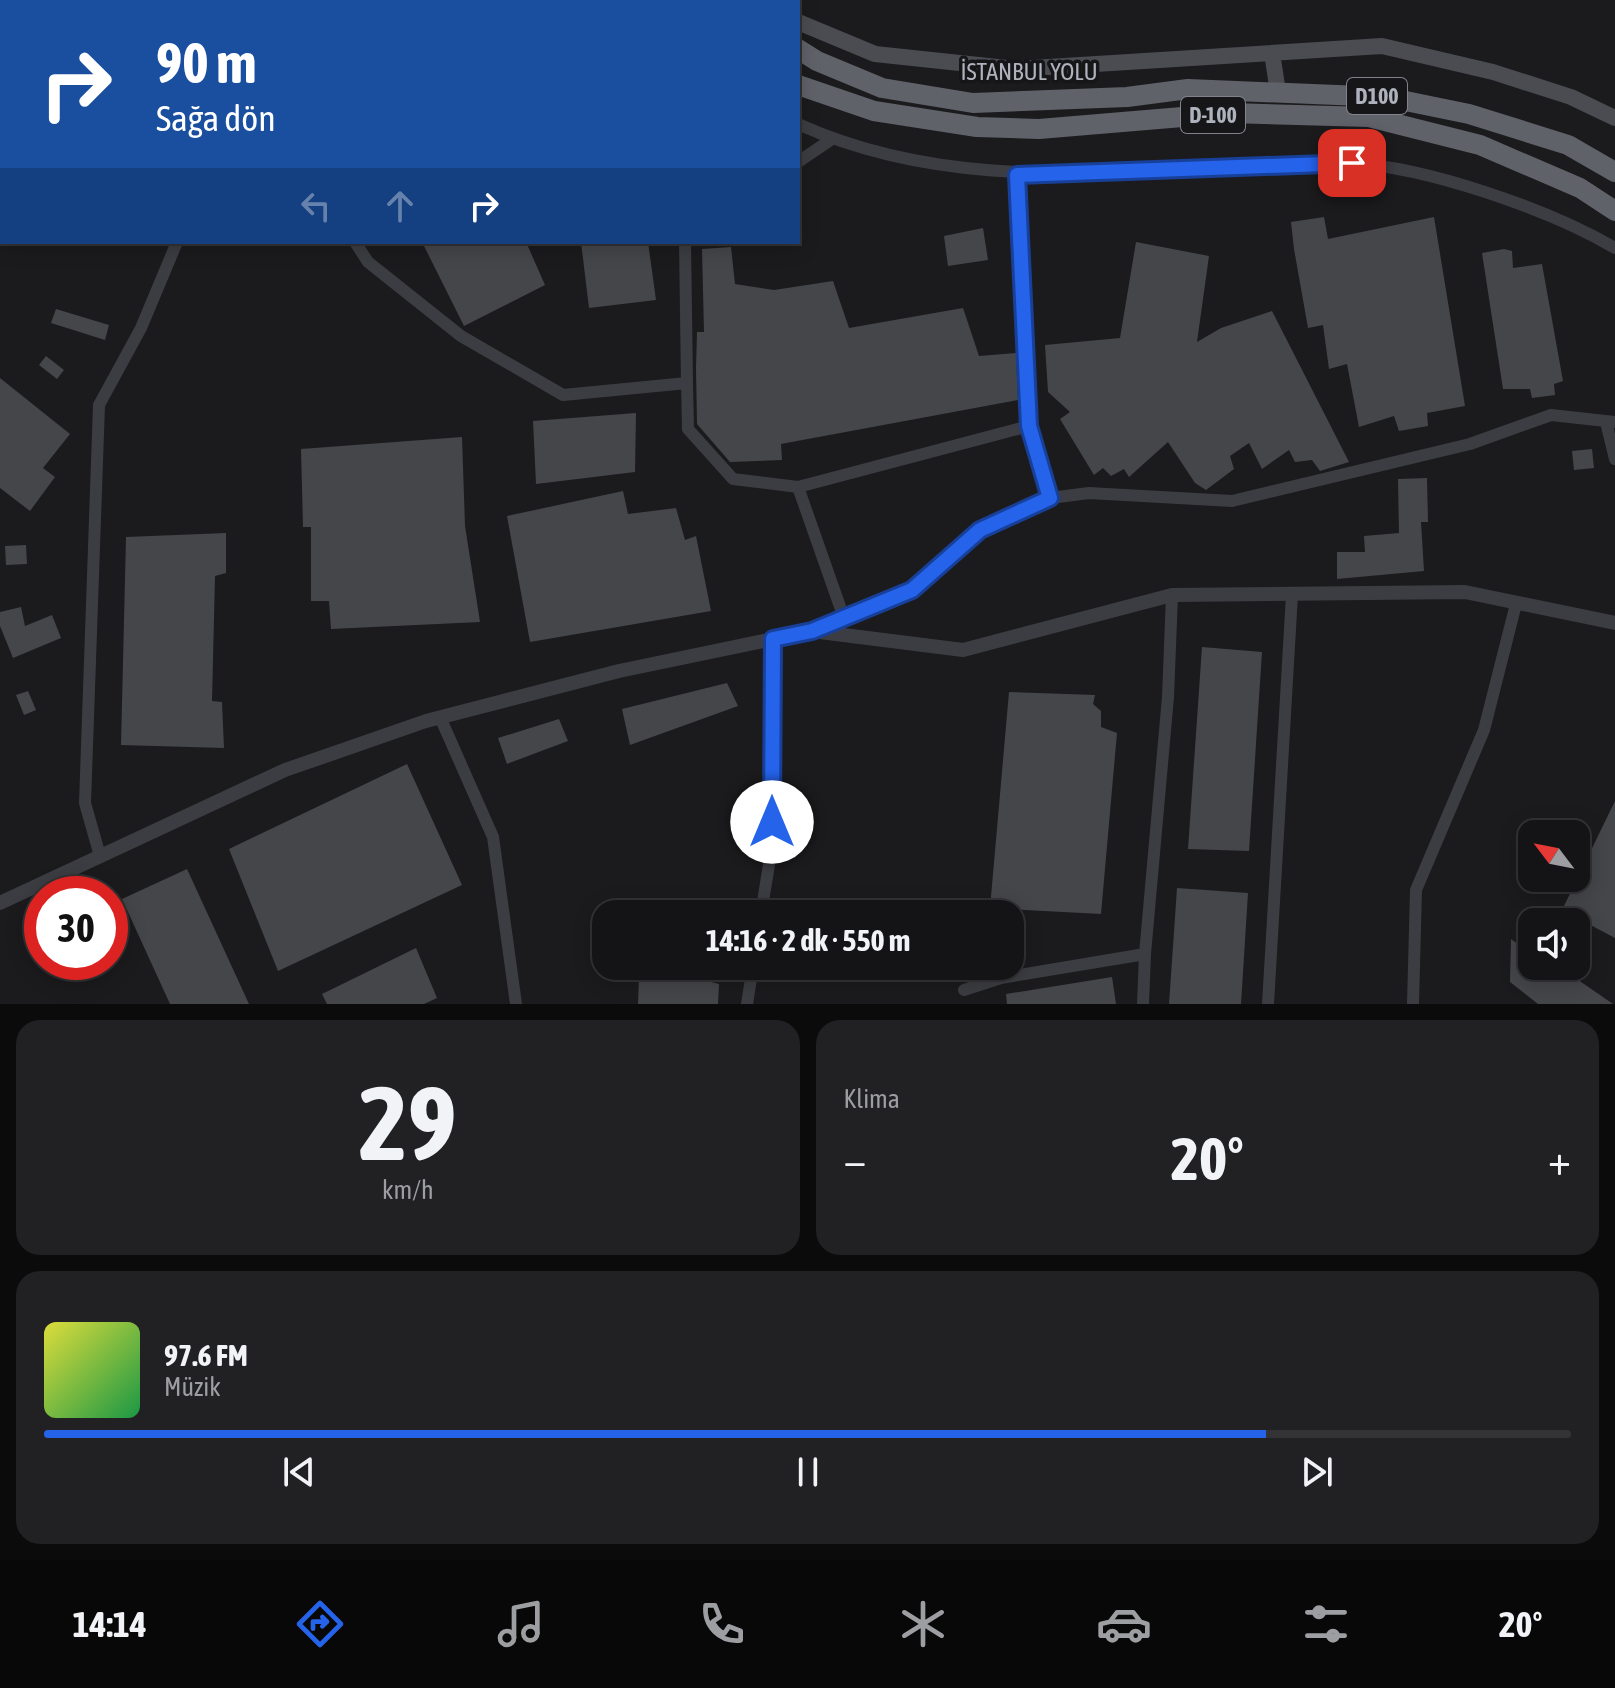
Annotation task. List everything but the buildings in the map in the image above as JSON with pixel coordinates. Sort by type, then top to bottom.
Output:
[{"type":"highway","name":"İSTANBUL YOLU","points":[[800,50],[817,61],[882,88],[973,103],[1127,97],[1188,89],[1278,92]]},
{"type":"highway","name":"D-100","points":[[800,86],[874,111],[977,127],[1039,129],[1230,113],[1369,117],[1480,145],[1580,188],[1615,211]]},
{"type":"highway","name":"D100","points":[[1278,92],[1386,97],[1469,114],[1568,145],[1615,172]]},
{"type":"main road","points":[[800,23],[875,54],[1016,69],[1382,46],[1493,72],[1571,97],[1615,118]]},
{"type":"main road","points":[[1272,53],[1278,92]]},
{"type":"street","points":[[800,125],[832,139],[945,168],[1017,175],[1352,163],[1468,185],[1615,248]]},
{"type":"street","points":[[800,161],[832,139]]},
{"type":"street","points":[[1017,175],[1029,426],[1050,498]]},
{"type":"street","points":[[100,856],[85,803],[99,405],[141,328],[176,244]]},
{"type":"street","points":[[356,244],[368,262],[461,336],[563,395],[687,383]]},
{"type":"street","points":[[685,244],[688,429],[733,479],[798,487],[1029,426]]},
{"type":"street","points":[[0,903],[285,770],[440,717],[619,671],[812,631],[912,590],[980,530],[1050,498],[1089,493],[1232,501],[1470,444],[1551,415],[1610,422],[1615,459]]},
{"type":"street","points":[[798,487],[844,618]]},
{"type":"street","points":[[812,631],[963,650],[1172,595],[1465,592],[1615,623]]},
{"type":"street","points":[[1143,1004],[1168,697],[1172,595]]},
{"type":"street","points":[[1268,1004],[1292,595]]},
{"type":"street","points":[[1413,1004],[1416,890],[1484,730],[1516,604]]},
{"type":"street","points":[[763,900],[771,852],[773,639]]},
{"type":"street","points":[[440,717],[493,837],[516,1004]]},
{"type":"street","points":[[964,990],[1001,978],[1145,954]]},
{"type":"street","points":[[747,1004],[751,980]]},
{"type":"route","points":[[772,822],[773,639],[812,631],[912,590],[980,530],[1050,498],[1029,426],[1017,175],[1352,163]]}]
